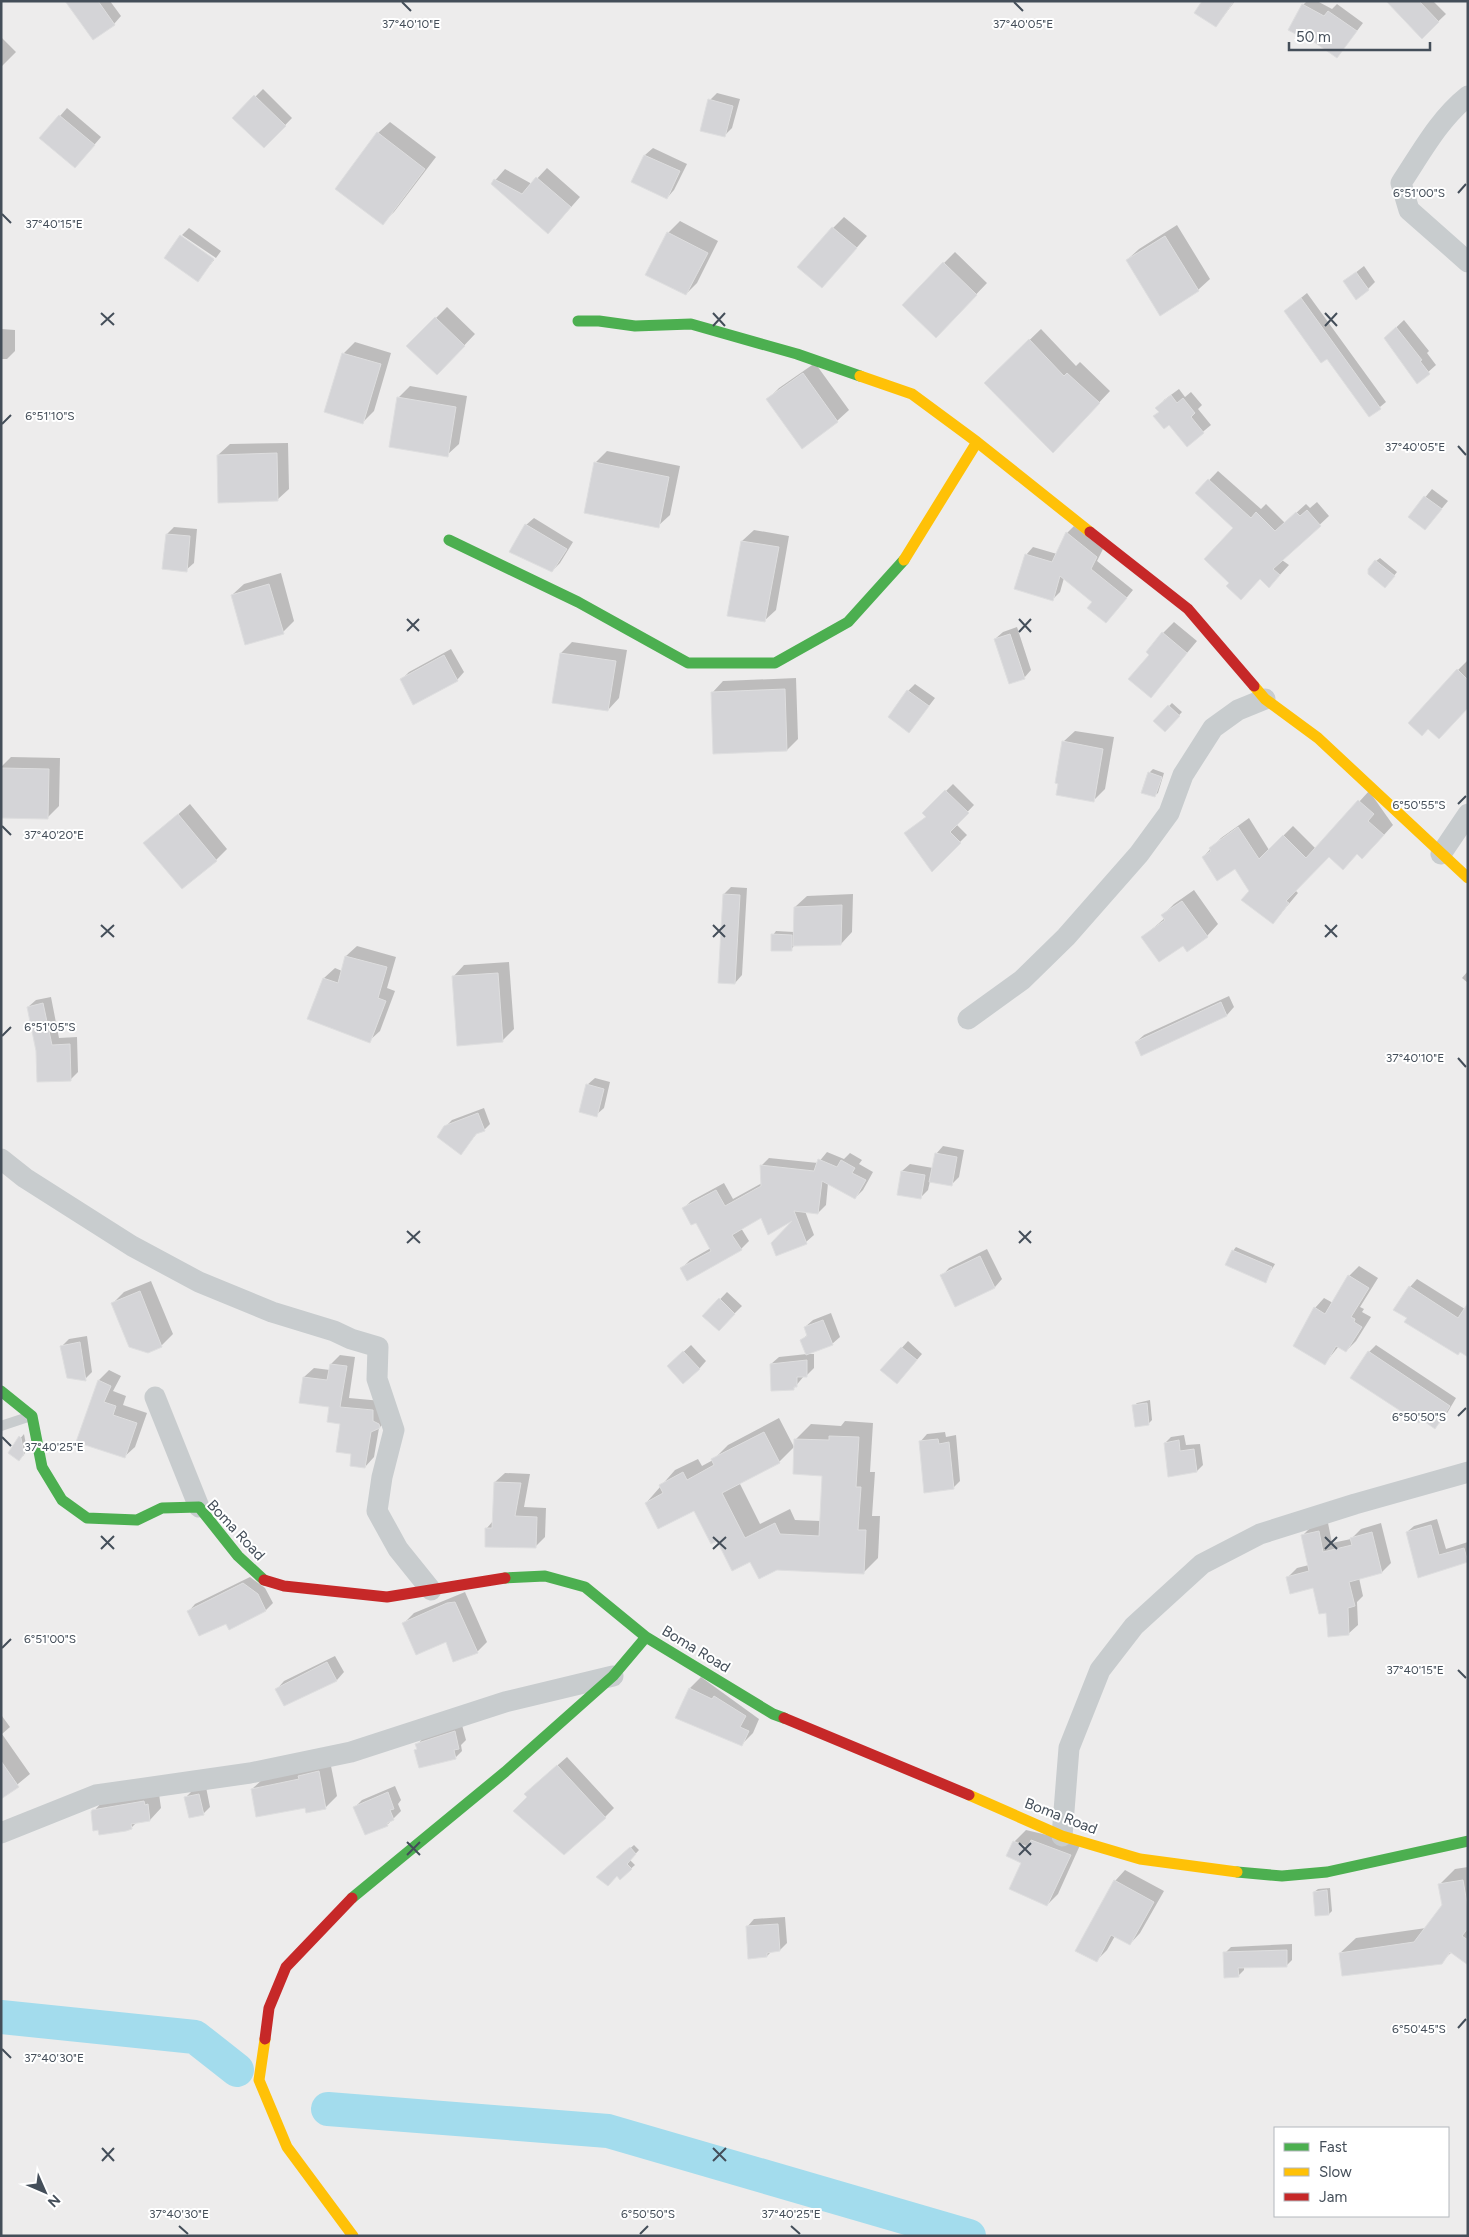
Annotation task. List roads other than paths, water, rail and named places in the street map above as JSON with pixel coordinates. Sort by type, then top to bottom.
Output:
[{"type":"street","points":[[1468,96],[1458,104],[1435,131],[1401,183],[1408,210],[1468,262]]},
{"type":"street","points":[[578,320],[635,326],[691,324],[797,354],[912,394],[977,442],[1188,609],[1265,699],[1318,738],[1468,878]]},
{"type":"street","points":[[449,540],[578,602],[688,663],[775,663],[848,622],[903,561],[977,442]]},
{"type":"street","points":[[968,1019],[1022,980],[1066,937],[1139,854],[1169,813],[1183,776],[1213,728],[1238,710],[1265,699]]},
{"type":"street","points":[[1441,854],[1468,814]]},
{"type":"street","points":[[1,1159],[25,1178],[132,1246],[199,1282],[272,1312],[378,1347],[376,1379],[394,1430],[382,1477],[377,1511],[398,1549],[431,1590]]},
{"type":"street","points":[[1,1391],[32,1416]]},
{"type":"street","points":[[155,1397],[199,1507]]},
{"type":"street","name":"Boma Road","points":[[32,1416],[42,1467],[62,1500],[86,1518],[137,1520],[162,1508],[199,1507],[238,1556],[261,1579],[284,1586],[387,1597],[501,1578],[546,1576],[585,1587],[646,1636],[773,1714],[913,1770],[1062,1836],[1140,1859],[1282,1876],[1327,1872],[1468,1841]]},
{"type":"street","points":[[1062,1836],[1069,1748],[1100,1670],[1134,1626],[1202,1564],[1260,1534],[1355,1504],[1468,1472]]},
{"type":"street","points":[[353,2236],[287,2147],[259,2080],[269,2008],[286,1967],[354,1896],[505,1772],[613,1676],[646,1636]]},
{"type":"street","points":[[1,1833],[96,1795],[250,1773],[351,1752],[505,1702],[613,1676]]},
{"type":"lane","points":[[1,1426],[32,1416]]},
{"type":"waterway","points":[[1,2017],[195,2037],[237,2070]]},
{"type":"waterway","points":[[328,2109],[608,2131],[969,2236]]}]
